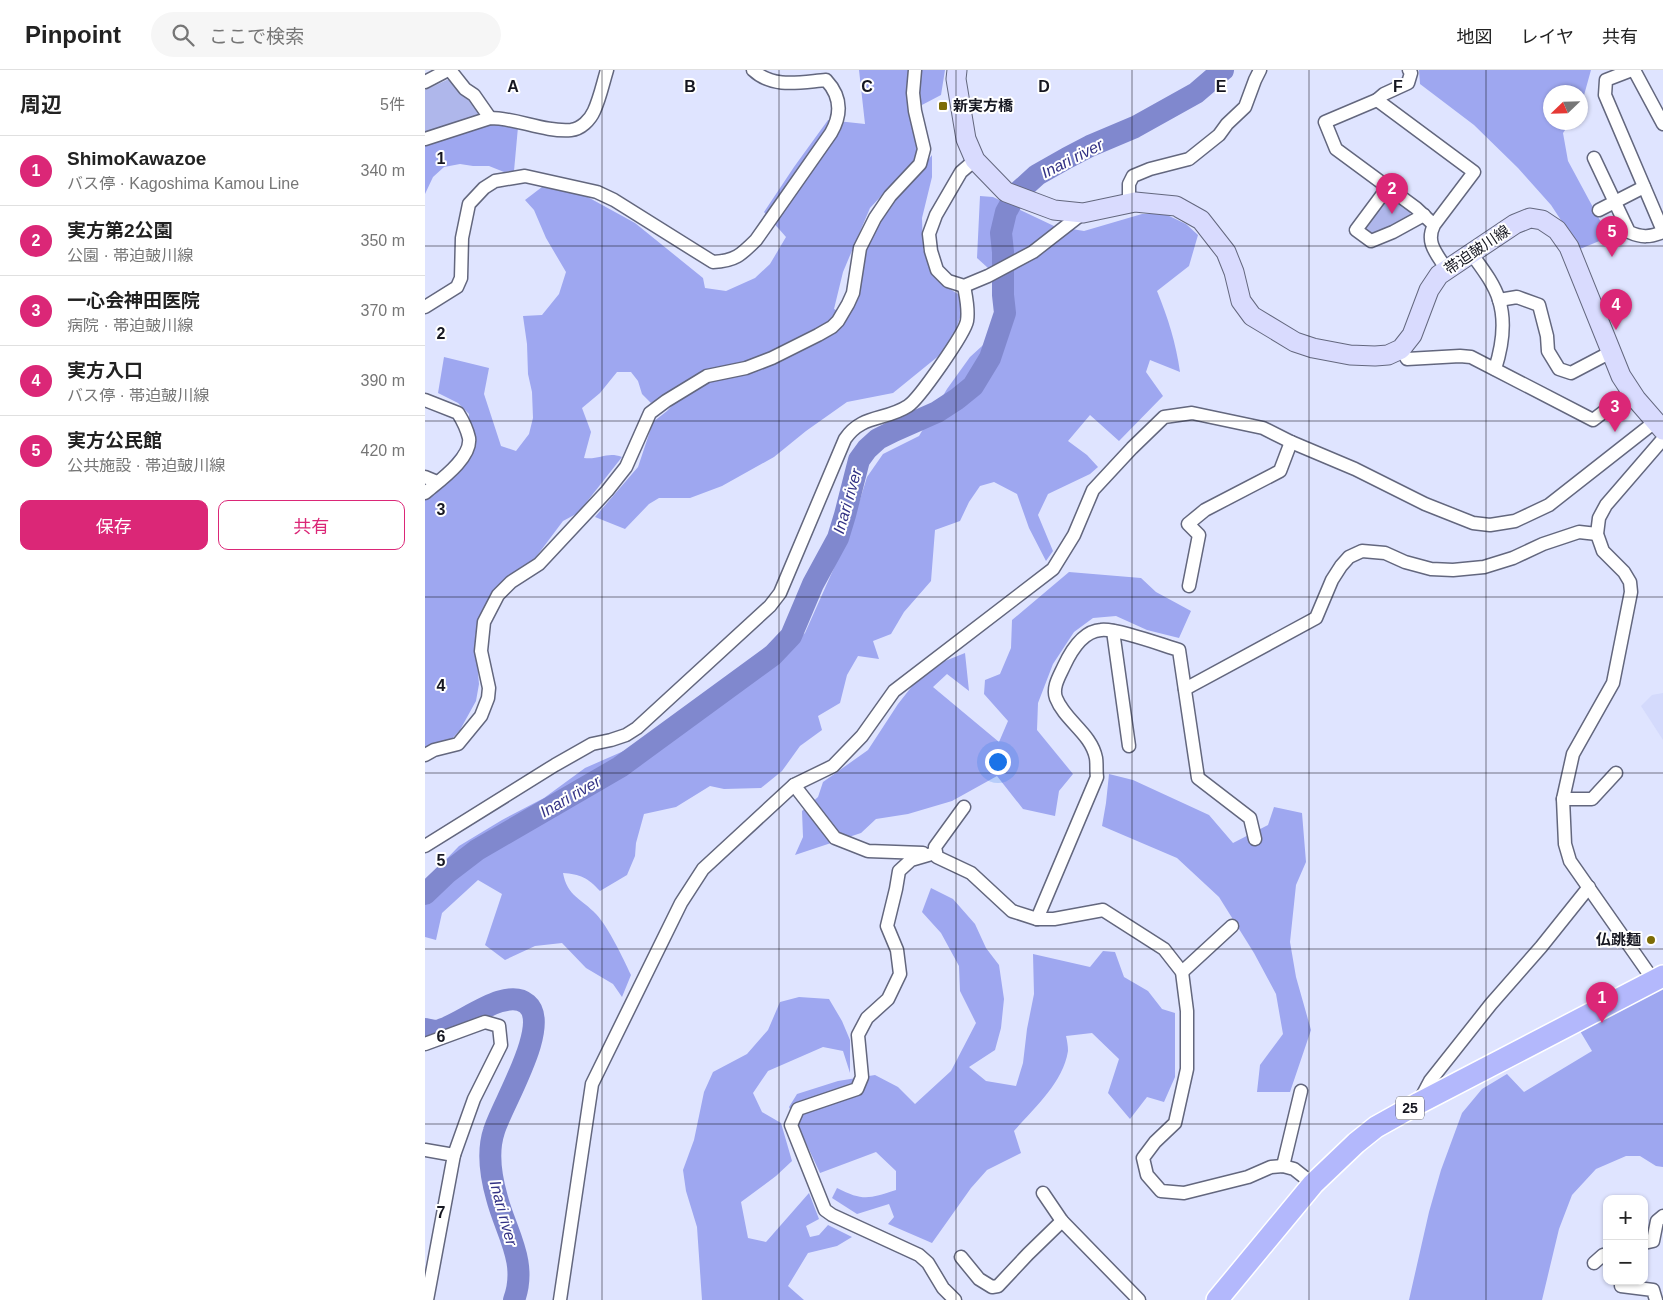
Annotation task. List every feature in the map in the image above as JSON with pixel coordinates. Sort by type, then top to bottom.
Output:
[{"type":"main road","name":"25","points":[[1217,1300],[1313,1184],[1376,1127],[1419,1102],[1659,979]]},
{"type":"street","points":[[425,82],[449,70],[465,89],[475,95],[489,118]]},
{"type":"street","points":[[425,139],[489,118],[500,118],[538,126],[572,130],[586,123],[594,112],[607,70]]},
{"type":"street","points":[[425,307],[457,287],[461,278],[462,238],[469,204],[484,188],[495,181],[525,176],[597,192],[614,200],[713,262],[728,262],[741,256],[756,240],[831,133],[838,113],[838,99],[834,88],[826,80],[793,83],[773,82],[758,76],[753,70]]},
{"type":"street","points":[[425,755],[434,750],[458,744],[481,716],[488,698],[489,688],[481,651],[485,622],[499,595],[511,582],[539,564],[607,491],[626,467],[650,413],[707,376],[746,368],[772,358],[833,327],[848,304],[853,292],[860,248],[875,218],[890,196],[920,164],[924,149],[915,111],[913,93],[915,70]]},
{"type":"street","points":[[957,70],[956,79],[966,138],[975,160],[1006,192],[1054,210],[1083,213],[1135,202],[1176,206],[1201,220],[1226,252],[1234,272],[1241,301],[1252,316],[1295,342],[1313,348],[1350,355],[1388,354],[1401,349],[1407,359],[1471,357],[1593,420],[1630,392]]},
{"type":"street","points":[[1129,203],[1129,184],[1133,176],[1150,169],[1189,159],[1219,135],[1227,124],[1245,107],[1260,70]]},
{"type":"street","points":[[1409,70],[1411,74],[1408,83],[1384,94],[1377,100],[1325,122],[1336,149],[1388,187],[1434,225]]},
{"type":"street","points":[[1594,158],[1629,232],[1640,237],[1653,236],[1663,232],[1605,95],[1606,80],[1633,70],[1663,124]]},
{"type":"street","points":[[1377,100],[1474,172],[1430,233],[1431,243],[1447,270]]},
{"type":"street","points":[[975,160],[961,172],[936,215],[929,234],[931,251],[937,270],[948,282],[964,286],[988,276],[1033,252],[1083,213]]},
{"type":"street","points":[[1388,187],[1356,230],[1371,241],[1393,232],[1424,215]]},
{"type":"street","points":[[1599,210],[1643,187]]},
{"type":"street","name":"帯迫皷川線","points":[[1401,349],[1412,335],[1429,290],[1439,275],[1515,224],[1530,218],[1542,220],[1557,230],[1569,247],[1621,376],[1630,392],[1660,425]]},
{"type":"street","points":[[1471,253],[1490,281],[1499,300],[1503,328],[1500,352],[1495,368]]},
{"type":"street","points":[[425,846],[592,744],[626,735],[637,728],[770,606],[780,594],[845,439],[852,429],[861,423],[893,414],[909,406],[920,396],[967,322],[964,286]]},
{"type":"street","points":[[1499,300],[1517,297],[1539,304],[1547,336],[1548,351],[1559,369],[1571,373],[1611,352]]},
{"type":"street","points":[[425,400],[458,412],[465,424],[469,440],[468,450],[462,459],[431,479],[425,493]]},
{"type":"street","points":[[560,1300],[592,1084],[681,903],[703,870],[795,785],[833,766],[862,736],[894,691],[1053,570],[1074,535],[1093,490],[1164,417],[1192,413],[1263,428],[1355,469],[1434,508],[1473,523],[1490,525],[1515,522],[1549,505],[1660,425]]},
{"type":"street","points":[[1659,979],[1570,861],[1565,844],[1563,799],[1573,754],[1613,683],[1630,606],[1630,582],[1624,572],[1603,551],[1597,534],[1599,518],[1606,505],[1663,439]]},
{"type":"street","points":[[1189,586],[1199,535],[1188,524],[1205,510],[1279,471],[1291,442]]},
{"type":"street","points":[[1185,689],[1316,618],[1331,580],[1349,557],[1362,551],[1385,552],[1405,562],[1431,569],[1453,570],[1484,567],[1513,558],[1543,544],[1579,532],[1597,534]]},
{"type":"street","points":[[1037,919],[1097,777],[1096,757],[1086,737],[1058,702],[1055,696],[1056,684],[1070,653],[1085,636],[1100,630],[1113,631],[1179,650],[1198,778],[1250,818],[1255,838]]},
{"type":"street","points":[[1113,631],[1129,746]]},
{"type":"street","points":[[1563,799],[1592,799],[1616,773]]},
{"type":"street","points":[[795,785],[835,838],[868,851],[935,853]]},
{"type":"street","points":[[964,807],[935,848],[937,857],[971,873],[1012,912],[1037,919],[1054,919],[1103,910],[1164,949],[1182,972],[1187,1011],[1187,1069],[1175,1123],[1155,1142],[1143,1158],[1147,1176],[1161,1191],[1184,1193],[1248,1177],[1271,1167],[1283,1166],[1294,1169],[1313,1184]]},
{"type":"street","points":[[935,853],[911,860],[899,871],[897,889],[887,926],[897,950],[899,974],[888,999],[867,1018],[858,1035],[862,1077],[857,1089],[798,1109],[791,1125],[825,1210],[919,1255],[928,1263],[943,1288],[955,1300]]},
{"type":"street","points":[[1419,1102],[1430,1081],[1491,1004],[1541,947],[1589,887]]},
{"type":"street","points":[[1182,972],[1232,926]]},
{"type":"street","points":[[425,1044],[485,1022],[499,1026],[501,1044],[474,1099],[454,1155],[427,1300]]},
{"type":"street","points":[[1283,1166],[1301,1091]]},
{"type":"street","points":[[425,1150],[454,1155]]},
{"type":"street","points":[[1043,1193],[1063,1221],[1139,1300]]},
{"type":"street","points":[[1648,1242],[1653,1241],[1657,1221],[1663,1216]]},
{"type":"street","points":[[961,1257],[979,1279],[993,1287],[999,1286],[1028,1254],[1063,1221]]},
{"type":"street","points":[[1595,1263],[1603,1255]]},
{"type":"street","points":[[1621,1286],[1653,1290],[1656,1300]]},
{"type":"shaded area","points":[[859,70],[945,70],[941,95],[920,106],[916,159],[870,208],[843,272],[834,309],[844,314],[860,262],[873,232],[888,209],[932,155],[932,177],[922,218],[923,249],[933,274],[945,286],[961,296],[961,314],[955,334],[941,354],[893,393],[847,402],[806,431],[774,457],[722,486],[690,498],[659,498],[649,504],[625,529],[595,517],[638,467],[653,422],[667,411],[693,383],[651,403],[642,394],[638,381],[631,372],[617,372],[600,393],[582,408],[591,432],[584,458],[608,455],[622,457],[578,513],[563,521],[533,561],[488,604],[475,636],[479,684],[476,701],[460,730],[449,742],[425,750],[425,489],[469,438],[469,414],[458,403],[438,393],[444,357],[489,368],[484,394],[501,446],[516,451],[529,434],[533,418],[532,392],[528,374],[527,344],[523,316],[542,315],[559,294],[566,272],[546,238],[534,210],[525,200],[542,187],[584,195],[635,223],[703,278],[705,288],[726,291],[755,278],[770,264],[786,237],[764,212],[828,120],[865,124]]},
{"type":"shaded area","points":[[1419,70],[1591,70],[1587,85],[1543,85],[1543,130],[1565,130],[1563,133],[1568,161],[1609,237],[1580,249],[1551,205],[1518,168],[1474,125],[1420,84]]},
{"type":"shaded area","points":[[449,79],[455,81],[483,112],[481,117],[425,133],[425,90]]},
{"type":"shaded area","points":[[490,122],[518,127],[514,171],[504,172],[489,166],[460,164],[444,167],[433,177],[425,194],[425,143]]},
{"type":"shaded area","points":[[980,196],[993,197],[1054,226],[1084,231],[1142,214],[1165,214],[1186,224],[1198,235],[1189,266],[1157,291],[1171,331],[1180,372],[1150,360],[1146,372],[1163,396],[1119,441],[1090,415],[1068,441],[1087,455],[1098,467],[1090,474],[1048,494],[1038,515],[1053,551],[1046,561],[1029,528],[1017,494],[994,482],[980,486],[969,502],[960,521],[935,530],[931,581],[904,612],[891,634],[873,641],[879,659],[858,656],[847,675],[840,703],[818,716],[822,730],[800,746],[782,771],[761,788],[724,789],[710,786],[676,807],[644,814],[636,843],[635,856],[627,875],[600,891],[583,878],[574,874],[563,873],[568,887],[596,914],[606,927],[628,968],[631,975],[622,997],[613,984],[586,968],[562,943],[535,946],[505,960],[485,945],[502,894],[478,880],[442,913],[436,940],[425,937],[425,881],[459,846],[544,798],[585,768],[626,750],[741,689],[805,633],[850,532],[867,477],[883,454],[919,436],[947,389],[970,357],[993,336],[1001,297],[996,280],[988,268],[977,258]]},
{"type":"shaded area","points":[[1391,196],[1411,210],[1409,219],[1371,235],[1365,231],[1365,226],[1385,198]]},
{"type":"shaded area","points":[[1069,572],[1141,578],[1156,592],[1191,611],[1179,638],[1147,630],[1116,616],[1093,618],[1074,632],[1053,664],[1038,703],[1037,730],[1073,774],[1059,791],[1055,816],[1023,809],[997,776],[952,801],[908,814],[876,819],[861,833],[795,855],[803,837],[802,811],[818,797],[823,782],[868,750],[898,704],[913,685],[945,661],[965,653],[969,691],[947,674],[933,687],[999,742],[1008,721],[984,694],[985,680],[1000,674],[1011,648],[1012,620]]},
{"type":"shaded area","points":[[1663,693],[1663,740],[1641,706],[1652,695]]},
{"type":"shaded area","points":[[1109,774],[1133,780],[1209,815],[1233,843],[1268,825],[1274,807],[1302,813],[1306,862],[1296,885],[1290,942],[1296,977],[1311,1030],[1290,1092],[1257,1092],[1260,1065],[1283,1034],[1276,994],[1254,953],[1219,897],[1177,858],[1102,826]]},
{"type":"shaded area","points":[[931,888],[953,899],[975,924],[986,948],[999,965],[1004,999],[1001,1028],[995,1050],[969,1067],[986,1081],[1016,1086],[1023,1063],[1034,994],[1033,954],[1090,967],[1103,951],[1115,952],[1124,977],[1148,991],[1162,1009],[1175,1013],[1175,1077],[1164,1102],[1147,1097],[1130,1119],[1108,1093],[1119,1059],[1092,1033],[1066,1036],[1068,1051],[1060,1074],[1039,1104],[1014,1131],[1021,1153],[987,1170],[971,1188],[932,1243],[888,1224],[894,1217],[889,1204],[857,1214],[832,1198],[837,1188],[861,1197],[873,1197],[896,1190],[896,1171],[876,1152],[820,1173],[789,1107],[797,1094],[838,1081],[875,1075],[898,1087],[915,1104],[951,1071],[976,1023],[960,991],[959,966],[941,933],[922,912]]},
{"type":"shaded area","points":[[1663,988],[1663,1167],[1656,1166],[1640,1156],[1626,1156],[1596,1169],[1572,1195],[1559,1229],[1542,1300],[1409,1300],[1429,1212],[1441,1170],[1462,1113],[1482,1089],[1507,1074],[1524,1092],[1592,1051],[1580,1031]]},
{"type":"shaded area","points":[[799,997],[829,999],[842,1021],[850,1040],[850,1073],[843,1051],[823,1047],[768,1071],[753,1093],[762,1112],[781,1123],[792,1161],[776,1176],[741,1202],[748,1238],[766,1242],[809,1193],[819,1219],[806,1226],[810,1237],[819,1235],[828,1225],[852,1237],[837,1246],[808,1253],[788,1286],[804,1300],[702,1300],[697,1227],[686,1191],[683,1170],[694,1140],[704,1092],[713,1072],[747,1054],[768,1030],[780,1002]]},
{"type":"waterway","name":"Inari river","points":[[425,894],[447,873],[477,850],[620,767],[773,655],[791,636],[813,584],[838,538],[859,460],[867,449],[878,439],[937,412],[957,399],[973,386],[990,358],[1005,313],[1001,233],[1006,212],[1016,194],[1037,175],[1067,158],[1135,127],[1196,93],[1223,70]]},
{"type":"waterway","name":"Inari river","points":[[425,1029],[436,1031],[445,1028],[494,1003],[507,1000],[518,1000],[527,1004],[533,1014],[533,1029],[529,1047],[523,1066],[498,1119],[491,1147],[491,1164],[495,1190],[514,1248],[519,1273],[514,1300]]},
{"type":"place","name":"新実方橋","points":[[943,106]]},
{"type":"place","name":"実方第2公園","points":[[1392,214]]},
{"type":"place","name":"実方公民館","points":[[1612,257]]},
{"type":"place","name":"実方入口","points":[[1616,330]]},
{"type":"place","name":"一心会神田医院","points":[[1615,432]]},
{"type":"place","name":"仏跳麺","points":[[1651,940]]},
{"type":"place","name":"ShimoKawazoe","points":[[1602,1023]]}]
